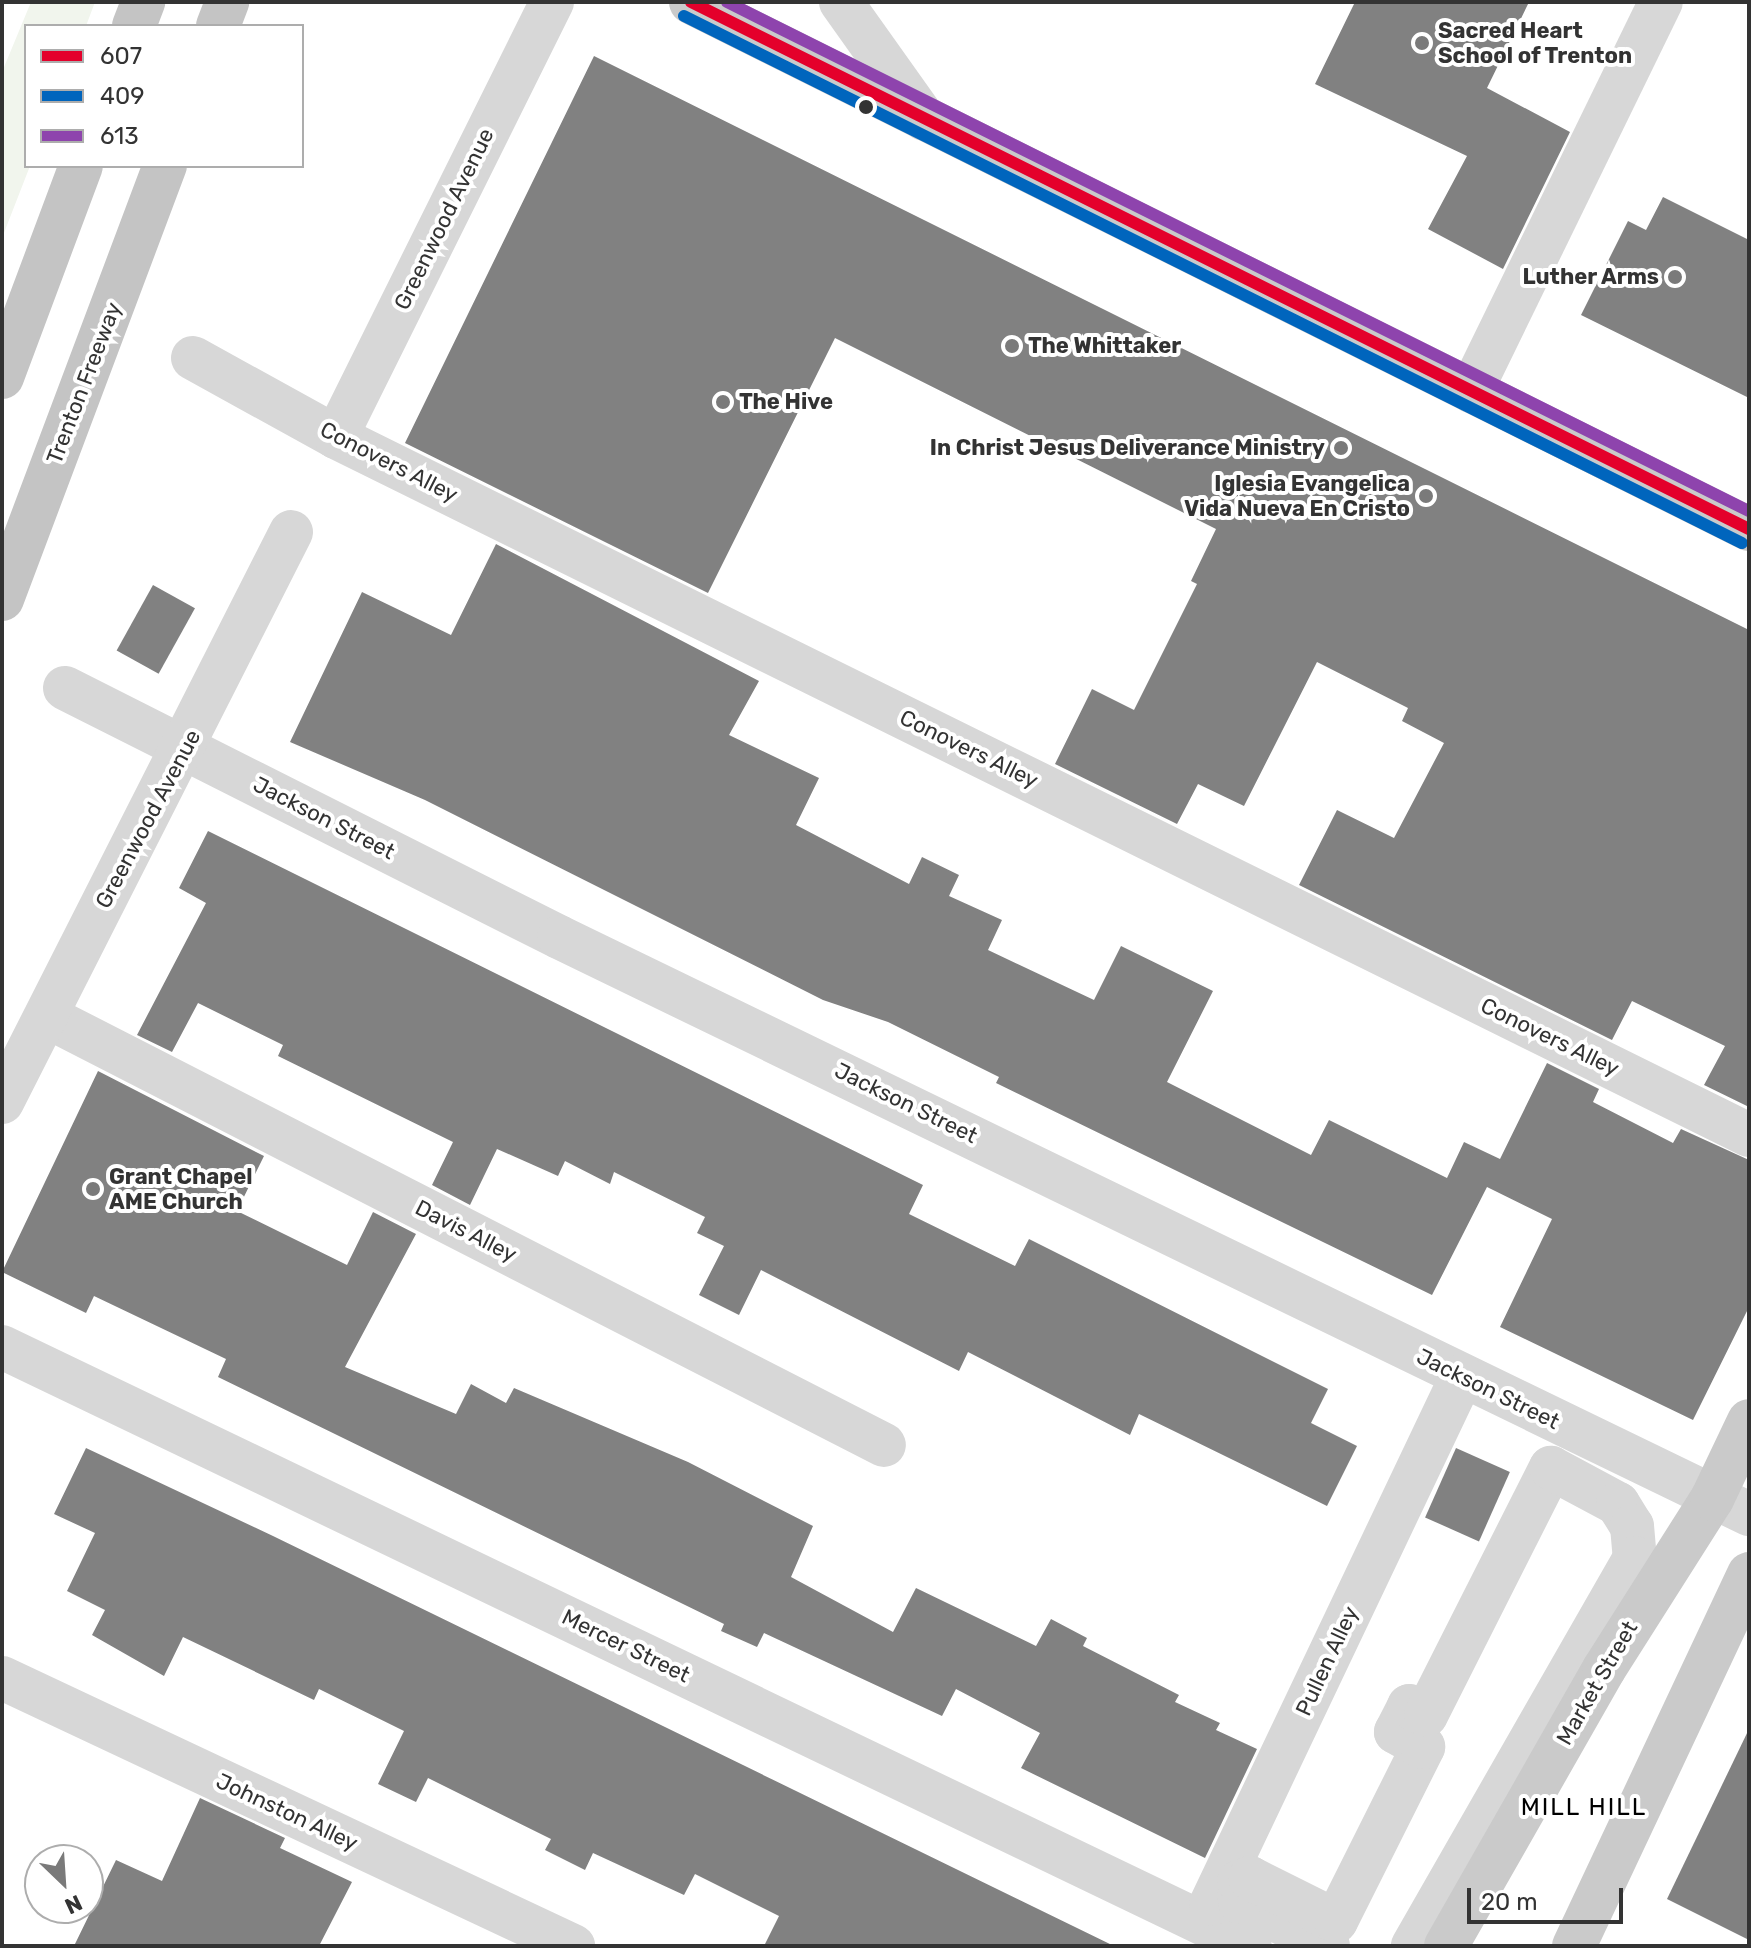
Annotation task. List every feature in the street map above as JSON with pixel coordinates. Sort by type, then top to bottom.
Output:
[{"type":"highway","points":[[135,24],[143,2]]},
{"type":"highway","points":[[219,24],[227,2]]},
{"type":"highway","points":[[2,377],[80,168]]},
{"type":"highway","name":"Trenton Freeway","points":[[2,599],[164,168]]},
{"type":"main road","points":[[691,2],[1749,529]]},
{"type":"main road","name":"Market Street","points":[[1446,1946],[1604,1669],[1730,1506],[1749,1421]]},
{"type":"main road","points":[[1574,1946],[1749,1574]]},
{"type":"street","name":"Greenwood Avenue","points":[[336,437],[552,2]]},
{"type":"street","points":[[841,2],[924,119]]},
{"type":"street","points":[[1471,391],[1661,2]]},
{"type":"street","name":"Conovers Alley","points":[[193,358],[336,437],[1749,1135]]},
{"type":"street","name":"Greenwood Avenue","points":[[2,1102],[186,748],[291,532]]},
{"type":"street","name":"Jackson Street","points":[[65,688],[1730,1506]]},
{"type":"street","name":"Davis Alley","points":[[48,1017],[884,1445]]},
{"type":"street","name":"Mercer Street","points":[[2,1347],[1196,1935],[1250,1946]]},
{"type":"street","name":"Pullen Alley","points":[[1196,1935],[1462,1376]]},
{"type":"street","points":[[1328,1946],[1240,1902],[1239,1882],[1250,1878],[1336,1921],[1423,1747],[1396,1732],[1409,1706],[1426,1715],[1551,1468],[1618,1504],[1632,1526],[1635,1558],[1413,1946]]},
{"type":"street","name":"Johnston Alley","points":[[2,1678],[573,1946]]},
{"type":"shaded area","points":[[31,2],[95,2],[87,24],[24,24],[24,168],[29,168],[2,238],[2,72]]},
{"type":"building","name":"Sacred Heart School of Trenton","points":[[1355,2],[1529,2],[1487,88],[1570,132],[1503,269],[1428,229],[1467,156],[1315,84]]},
{"type":"building","points":[[594,56],[1749,630],[1749,1107],[1704,1085],[1725,1046],[1632,1001],[1612,1040],[1299,885],[1337,810],[1394,838],[1444,743],[1402,721],[1408,708],[1317,662],[1244,806],[1198,784],[1177,824],[1055,764],[1092,689],[1134,710],[1197,584],[1191,581],[1216,529],[835,338],[708,593],[405,443]]},
{"type":"building","name":"Luther Arms","points":[[1663,197],[1749,240],[1749,398],[1581,315],[1628,221],[1646,230]]},
{"type":"building","points":[[496,544],[759,681],[729,735],[819,778],[796,825],[909,884],[922,857],[959,875],[949,896],[1002,920],[988,950],[1094,1000],[1121,946],[1213,991],[1167,1082],[1311,1155],[1329,1120],[1447,1178],[1464,1142],[1500,1159],[1547,1063],[1599,1089],[1593,1102],[1673,1143],[1681,1129],[1749,1160],[1749,1307],[1693,1420],[1500,1327],[1552,1219],[1487,1187],[1432,1295],[996,1083],[999,1077],[888,1022],[823,1000],[425,800],[290,742],[362,592],[451,635]]},
{"type":"building","points":[[153,585],[195,608],[159,674],[117,651]]},
{"type":"building","points":[[208,831],[923,1185],[909,1214],[1015,1266],[1029,1239],[1328,1389],[1311,1423],[1357,1446],[1327,1506],[1139,1414],[1130,1435],[968,1352],[959,1371],[761,1270],[739,1315],[699,1295],[724,1246],[697,1233],[705,1217],[614,1172],[610,1184],[565,1161],[558,1176],[497,1149],[470,1205],[432,1185],[453,1142],[278,1056],[283,1045],[198,1003],[172,1052],[137,1035],[206,903],[179,888]]},
{"type":"building","points":[[98,1071],[264,1156],[237,1211],[347,1265],[373,1212],[416,1234],[345,1367],[456,1414],[471,1384],[506,1403],[514,1388],[688,1462],[813,1526],[791,1577],[893,1632],[916,1588],[1036,1646],[1051,1619],[1087,1638],[1083,1646],[1179,1695],[1175,1702],[1220,1723],[1216,1730],[1257,1749],[1205,1858],[1021,1768],[1040,1733],[956,1689],[942,1716],[764,1633],[757,1647],[721,1631],[724,1624],[218,1377],[226,1359],[94,1296],[86,1313],[2,1272]]},
{"type":"building","points":[[86,1448],[1114,1946],[764,1946],[779,1916],[695,1874],[684,1895],[593,1853],[585,1870],[545,1850],[551,1839],[428,1778],[416,1802],[378,1784],[404,1731],[319,1689],[314,1700],[183,1637],[164,1676],[92,1635],[105,1610],[67,1591],[95,1533],[54,1514]]},
{"type":"building","points":[[1456,1448],[1510,1472],[1479,1541],[1425,1517]]},
{"type":"building","points":[[1749,1729],[1749,1940],[1667,1899]]},
{"type":"building","points":[[200,1798],[285,1838],[280,1848],[352,1882],[319,1946],[74,1946],[85,1924],[104,1924],[104,1885],[116,1860],[162,1881]]},
{"type":"transit line","name":"607","points":[[691,2],[1749,529]]},
{"type":"transit line","name":"613","points":[[727,2],[1749,511]]},
{"type":"transit line","name":"409","points":[[684,16],[1742,543]]},
{"type":"place","name":"Sacred Heart School of Trenton","points":[[1422,43]]},
{"type":"place","name":"Luther Arms","points":[[1675,277]]},
{"type":"place","name":"The Whittaker","points":[[1012,346]]},
{"type":"place","name":"The Hive","points":[[723,402]]},
{"type":"place","name":"In Christ Jesus Deliverance Ministry","points":[[1341,448]]},
{"type":"place","name":"Iglesia Evangelica Vida Nueva En Cristo","points":[[1426,496]]},
{"type":"place","name":"Grant Chapel AME Church","points":[[93,1189]]},
{"type":"district","name":"MILL HILL","points":[[1584,1808]]}]
